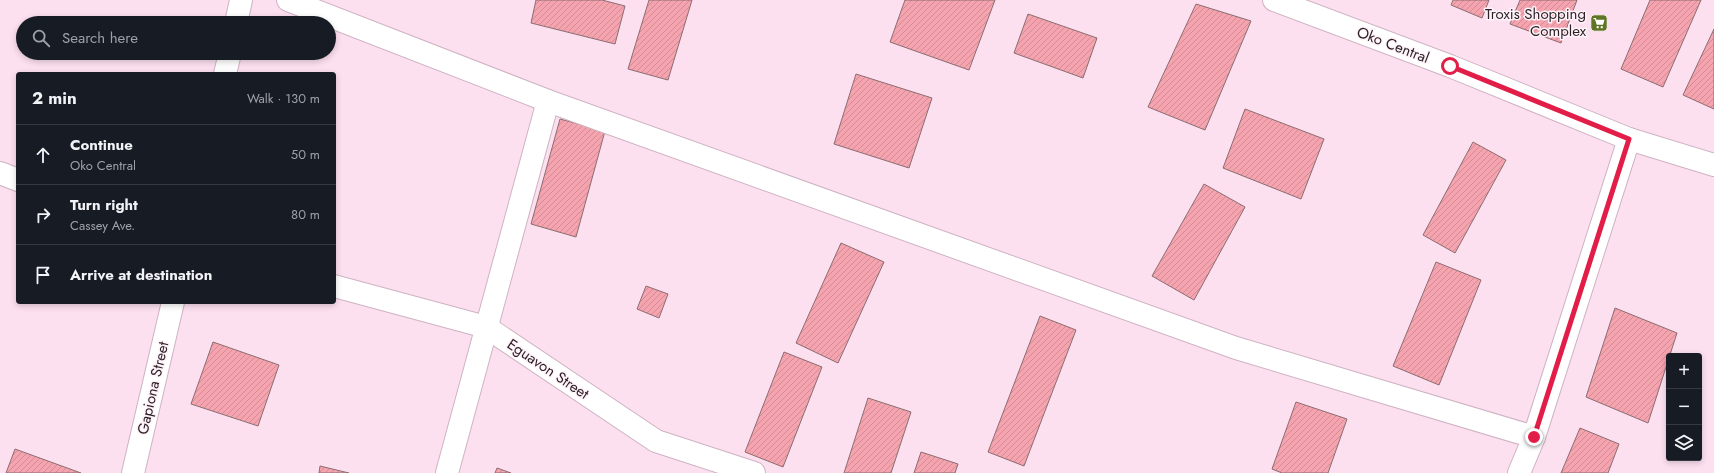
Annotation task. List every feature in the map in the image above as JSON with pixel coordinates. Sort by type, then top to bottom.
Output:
[{"type":"street","points":[[238,16],[241,0]]},
{"type":"street","points":[[288,0],[329,16]]},
{"type":"street","name":"Oko Central","points":[[1274,0],[1450,66],[1629,139],[1714,165]]},
{"type":"street","points":[[336,19],[548,101],[1236,348],[1534,437]]},
{"type":"street","points":[[225,72],[228,60]]},
{"type":"street","points":[[447,473],[548,101]]},
{"type":"street","points":[[1519,473],[1534,437],[1629,139]]},
{"type":"street","points":[[0,173],[16,179]]},
{"type":"street","name":"Eguavon Street","points":[[336,287],[486,327],[656,441],[754,473]]},
{"type":"street","name":"Gapiona Street","points":[[133,473],[173,304]]},
{"type":"building","points":[[536,0],[602,0],[625,6],[615,44],[531,23]]},
{"type":"building","points":[[649,0],[692,0],[668,80],[628,69]]},
{"type":"building","points":[[905,0],[995,0],[969,70],[890,42]]},
{"type":"building","points":[[1453,0],[1489,0],[1482,18],[1451,5]]},
{"type":"building","points":[[1520,0],[1577,0],[1561,43],[1510,24]]},
{"type":"building","points":[[1650,0],[1701,0],[1663,87],[1621,69]]},
{"type":"building","points":[[1196,4],[1251,21],[1205,130],[1148,107]]},
{"type":"building","points":[[1028,14],[1097,38],[1083,78],[1014,53]]},
{"type":"building","points":[[1714,29],[1714,109],[1683,95]]},
{"type":"building","points":[[856,74],[932,98],[909,168],[834,144]]},
{"type":"building","points":[[1245,109],[1324,139],[1301,199],[1223,168]]},
{"type":"building","points":[[560,119],[605,131],[576,237],[531,224]]},
{"type":"building","points":[[1473,142],[1506,160],[1455,253],[1423,235]]},
{"type":"building","points":[[1204,184],[1245,207],[1194,300],[1152,276]]},
{"type":"building","points":[[841,243],[884,262],[838,363],[796,343]]},
{"type":"building","points":[[1436,262],[1481,280],[1439,385],[1393,366]]},
{"type":"building","points":[[646,286],[668,294],[659,318],[637,309]]},
{"type":"building","points":[[1615,308],[1677,333],[1671,353],[1666,353],[1666,367],[1648,423],[1586,397]]},
{"type":"building","points":[[1040,316],[1076,330],[1024,466],[988,452]]},
{"type":"building","points":[[213,342],[279,365],[258,426],[191,404]]},
{"type":"building","points":[[784,352],[822,367],[783,467],[745,452]]},
{"type":"building","points":[[868,398],[911,412],[891,473],[844,473]]},
{"type":"building","points":[[1296,402],[1347,419],[1328,473],[1282,473],[1272,469]]},
{"type":"building","points":[[1580,428],[1619,444],[1608,473],[1561,473]]},
{"type":"building","points":[[15,449],[81,473],[6,473]]},
{"type":"building","points":[[921,452],[958,464],[955,473],[914,473]]},
{"type":"building","points":[[320,466],[349,473],[319,473]]},
{"type":"building","points":[[497,468],[511,473],[495,473]]},
{"type":"place","name":"Troxis Shopping Complex","points":[[1599,23]]},
{"type":"route","points":[[1450,66],[1629,139],[1534,437]]}]
